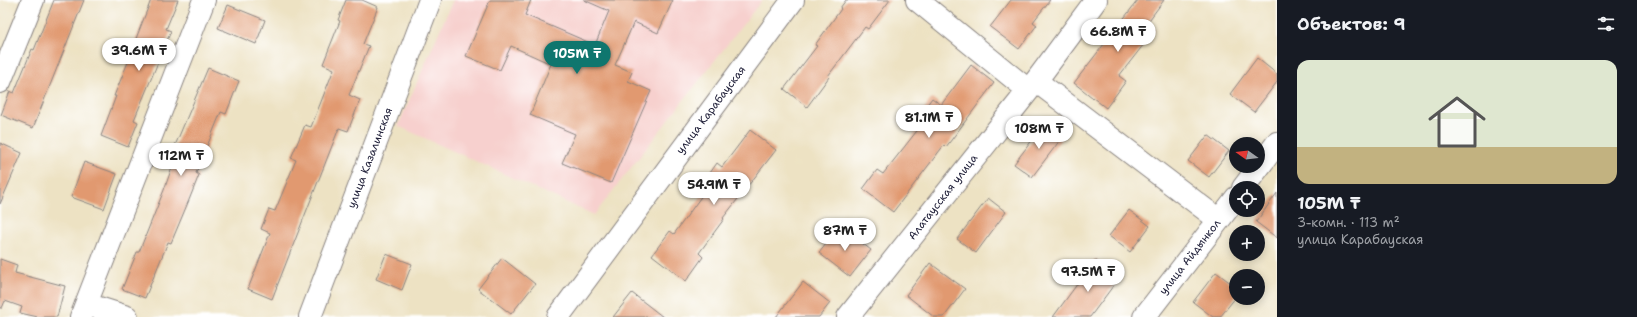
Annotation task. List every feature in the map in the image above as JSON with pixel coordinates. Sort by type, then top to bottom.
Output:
[{"type":"street","points":[[0,82],[33,0]]},
{"type":"street","points":[[127,317],[83,311],[204,0]]},
{"type":"street","name":"улица Казалинская","points":[[310,317],[430,0]]},
{"type":"street","name":"улица Карабауская","points":[[558,317],[793,0]]},
{"type":"street","points":[[917,0],[1219,220]]},
{"type":"street","name":"Алатаусская улица","points":[[848,317],[1032,85],[1096,0]]},
{"type":"street","points":[[1248,181],[1277,143]]},
{"type":"street","name":"улица Айдынкол","points":[[1144,317],[1229,207]]},
{"type":"shaded area","points":[[453,0],[762,0],[594,215],[398,126]]},
{"type":"building","points":[[54,0],[84,0],[33,128],[1,115],[10,91],[14,93],[32,49],[34,50]]},
{"type":"building","points":[[151,0],[178,0],[166,29],[171,31],[134,120],[138,122],[128,147],[101,136],[116,96],[114,96]]},
{"type":"building","points":[[346,0],[362,0],[378,7],[363,44],[369,46],[349,95],[360,100],[348,131],[339,128],[272,299],[248,289],[270,233],[261,229],[269,209],[275,211],[296,160],[291,158],[305,125],[311,127],[334,69],[323,64],[340,21],[338,20]]},
{"type":"building","points":[[490,0],[531,0],[525,15],[595,45],[609,11],[584,0],[673,0],[658,33],[634,22],[615,65],[632,72],[628,81],[651,91],[611,183],[562,163],[575,134],[530,115],[551,64],[511,46],[500,70],[466,56]]},
{"type":"building","points":[[846,0],[890,0],[868,29],[865,27],[807,107],[784,89],[817,46],[815,45]]},
{"type":"building","points":[[1011,0],[1050,0],[1033,22],[1037,25],[1019,49],[990,27]]},
{"type":"building","points":[[1138,0],[1164,0],[1147,23],[1155,30],[1119,76],[1126,81],[1106,108],[1074,83]]},
{"type":"building","points":[[228,5],[265,20],[256,44],[218,28]]},
{"type":"building","points":[[1257,58],[1277,74],[1277,82],[1254,112],[1230,94]]},
{"type":"building","points":[[971,65],[994,83],[946,147],[944,145],[893,212],[863,189],[877,170],[883,174],[920,127],[914,122],[932,98],[941,105]]},
{"type":"building","points":[[208,68],[239,81],[226,114],[221,112],[196,173],[199,175],[189,200],[171,243],[168,242],[145,298],[122,289],[164,190],[178,150],[174,148]]},
{"type":"building","points":[[1046,122],[1064,135],[1032,177],[1014,164]]},
{"type":"building","points":[[750,130],[776,150],[723,218],[724,219],[699,253],[703,257],[686,281],[652,255],[670,231],[674,234],[708,187],[703,183],[717,163],[722,167]]},
{"type":"building","points":[[1208,135],[1229,151],[1209,177],[1188,161]]},
{"type":"building","points":[[0,143],[22,153],[0,204]]},
{"type":"building","points":[[84,162],[117,174],[104,209],[71,197]]},
{"type":"building","points":[[1277,193],[1277,238],[1265,229],[1265,225],[1260,225],[1256,222],[1260,217],[1265,217],[1265,210]]},
{"type":"building","points":[[988,198],[1006,212],[976,253],[957,239]]},
{"type":"building","points":[[1129,210],[1150,226],[1130,252],[1109,236]]},
{"type":"building","points":[[840,226],[871,250],[850,277],[819,253]]},
{"type":"building","points":[[386,254],[412,264],[402,290],[376,279]]},
{"type":"building","points":[[502,258],[535,284],[511,314],[478,289]]},
{"type":"building","points":[[0,259],[17,265],[15,273],[65,286],[57,317],[38,317],[20,313],[22,307],[5,301],[2,308],[0,308]]},
{"type":"building","points":[[1095,260],[1119,278],[1090,317],[1053,317]]},
{"type":"building","points":[[930,263],[965,289],[944,317],[934,317],[906,295]]},
{"type":"building","points":[[1216,272],[1229,282],[1230,305],[1220,317],[1213,317],[1193,302]]},
{"type":"building","points":[[803,282],[830,303],[819,317],[776,317]]},
{"type":"building","points":[[632,293],[663,317],[613,317]]}]
